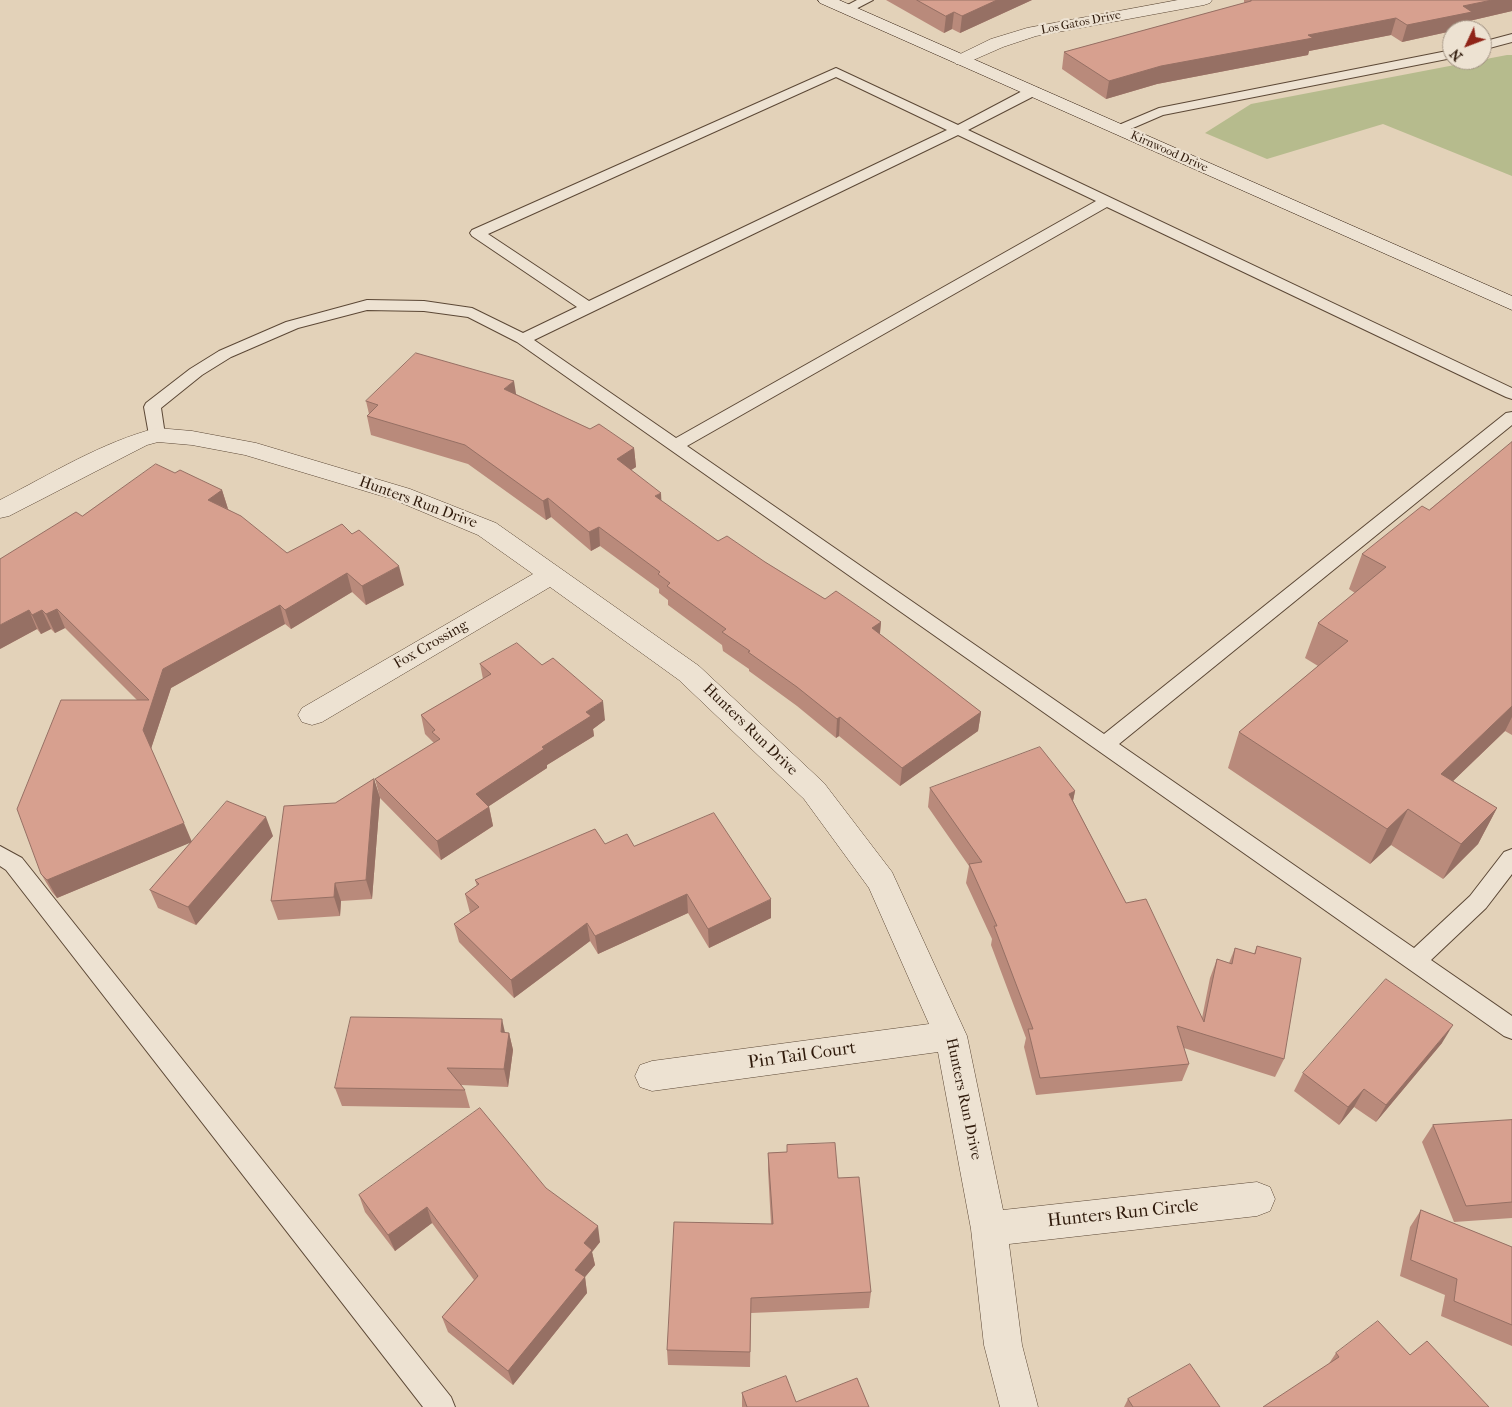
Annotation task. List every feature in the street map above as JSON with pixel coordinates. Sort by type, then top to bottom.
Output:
[{"type":"street","name":"Kirnwood Drive","points":[[826,0],[1512,304]]},
{"type":"street","name":"Los Gatos Drive","points":[[962,60],[997,43],[1033,32],[1204,0]]},
{"type":"street","name":"Hunters Run Drive","points":[[0,510],[139,440],[157,436],[200,439],[248,448],[401,494],[487,528],[689,672],[814,791],[881,881],[951,1036],[989,1229],[1003,1345],[1019,1407]]},
{"type":"street","name":"Fox Crossing","points":[[312,715],[551,575]]},
{"type":"street","name":"Pin Tail Court","points":[[652,1076],[951,1036]]},
{"type":"street","name":"Hunters Run Circle","points":[[989,1229],[1257,1200]]},
{"type":"lane","points":[[846,9],[867,0]]},
{"type":"lane","points":[[1492,43],[1512,38]]},
{"type":"lane","points":[[1119,130],[1158,112],[1442,56]]},
{"type":"lane","points":[[589,308],[477,233],[836,72],[1512,394]]},
{"type":"lane","points":[[523,339],[958,130],[1032,91]]},
{"type":"lane","points":[[676,445],[1107,201]]},
{"type":"lane","points":[[157,436],[152,407],[196,372],[225,354],[292,325],[367,305],[424,306],[472,313],[523,339],[1512,1029]]},
{"type":"lane","points":[[1105,744],[1512,417]]},
{"type":"lane","points":[[0,855],[14,864],[441,1407]]},
{"type":"lane","points":[[1415,961],[1478,902],[1512,858]]},
{"type":"green space","points":[[1512,55],[1512,176],[1383,124],[1267,159],[1205,133],[1251,104],[1442,67],[1442,70],[1492,70],[1492,58]]},
{"type":"building","points":[[917,0],[997,0],[962,16],[954,12],[946,16]]},
{"type":"building","points":[[1251,0],[1492,0],[1463,6],[1472,12],[1407,25],[1396,18],[1308,35],[1313,38],[1161,66],[1109,81],[1064,52]]},
{"type":"building","points":[[416,353],[514,381],[504,389],[590,429],[599,424],[634,448],[617,459],[661,493],[655,496],[718,541],[727,536],[825,599],[836,591],[881,622],[872,628],[981,712],[902,768],[840,717],[837,719],[797,687],[748,652],[750,651],[722,632],[726,629],[667,586],[670,583],[658,574],[660,572],[599,527],[589,532],[548,498],[543,501],[465,445],[367,416],[378,405],[366,401]]},
{"type":"building","points":[[1512,442],[1512,706],[1441,774],[1497,808],[1461,844],[1408,809],[1387,829],[1239,732],[1348,641],[1318,623],[1386,567],[1362,554],[1422,506],[1429,510]]},
{"type":"building","points":[[156,464],[175,473],[180,470],[222,490],[208,500],[241,516],[287,553],[342,524],[352,534],[359,530],[399,566],[362,586],[347,573],[285,610],[280,605],[163,669],[143,730],[184,823],[47,880],[41,874],[17,809],[61,700],[149,700],[57,609],[46,614],[42,610],[32,615],[29,610],[0,625],[0,559],[76,512],[82,516]]},
{"type":"building","points":[[517,643],[542,665],[553,658],[603,701],[586,712],[591,716],[542,747],[544,749],[476,794],[489,807],[437,841],[375,779],[440,739],[432,732],[435,730],[421,715],[491,674],[480,664]]},
{"type":"building","points":[[1040,747],[1075,791],[1069,794],[1126,903],[1146,899],[1204,1022],[1217,959],[1232,964],[1235,948],[1255,954],[1257,946],[1301,958],[1284,1059],[1177,1026],[1189,1064],[1040,1078],[1028,1029],[1033,1029],[994,926],[997,926],[969,864],[982,862],[930,788]]},
{"type":"building","points":[[374,779],[366,880],[335,883],[334,897],[271,901],[284,806],[335,803]]},
{"type":"building","points":[[227,801],[266,817],[188,907],[150,890]]},
{"type":"building","points":[[714,813],[771,899],[708,929],[687,894],[595,936],[587,923],[511,980],[454,924],[479,907],[465,894],[479,884],[475,880],[595,829],[605,844],[627,834],[634,846]]},
{"type":"building","points":[[1386,979],[1453,1025],[1386,1105],[1364,1089],[1348,1107],[1303,1073]]},
{"type":"building","points":[[351,1017],[502,1019],[501,1032],[509,1033],[504,1069],[447,1068],[465,1090],[335,1088]]},
{"type":"building","points":[[480,1108],[546,1188],[598,1226],[584,1243],[592,1250],[575,1270],[585,1277],[508,1371],[442,1317],[478,1276],[427,1207],[388,1235],[359,1195]]},
{"type":"building","points":[[1512,1120],[1512,1202],[1466,1206],[1433,1125]]},
{"type":"building","points":[[835,1143],[838,1178],[859,1177],[871,1292],[751,1298],[750,1352],[667,1350],[674,1222],[773,1224],[768,1153],[787,1152],[787,1145]]},
{"type":"building","points":[[1421,1210],[1512,1247],[1512,1325],[1454,1301],[1457,1279],[1411,1260]]},
{"type":"building","points":[[1378,1321],[1410,1355],[1427,1341],[1489,1407],[1263,1407],[1339,1357],[1336,1353]]},
{"type":"building","points":[[1190,1364],[1220,1407],[1133,1407],[1128,1399]]},
{"type":"building","points":[[786,1376],[796,1402],[857,1378],[869,1407],[747,1407],[742,1393]]}]
